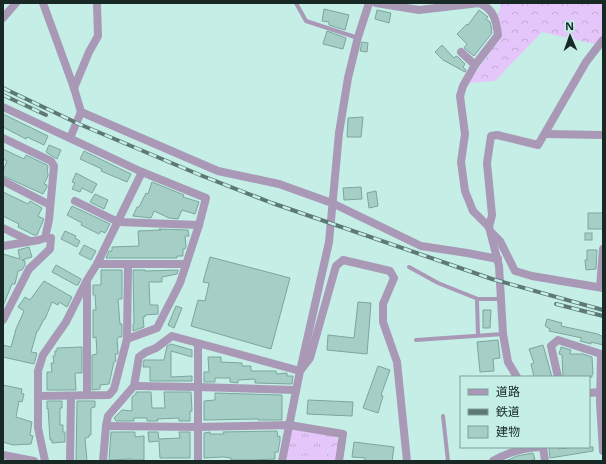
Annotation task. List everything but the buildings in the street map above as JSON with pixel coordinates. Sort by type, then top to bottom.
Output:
[{"type":"street","points":[[3,18],[16,3]]},
{"type":"street","points":[[43,3],[74,88],[81,112],[70,138]]},
{"type":"street","points":[[74,88],[89,52],[98,36],[97,3]]},
{"type":"street","points":[[282,461],[300,371],[329,242],[339,133],[348,78],[369,3]]},
{"type":"street","points":[[376,3],[419,10],[479,3],[483,5],[496,19],[498,34],[475,65],[463,86],[460,96],[465,134],[460,162],[465,191],[473,211],[500,241],[515,271],[532,276],[601,288],[603,249]]},
{"type":"street","points":[[516,376],[508,362],[503,334],[498,259],[490,229],[492,215],[486,163],[491,136],[497,135],[538,145],[546,134],[586,62],[603,40]]},
{"type":"street","points":[[461,52],[475,65]]},
{"type":"street","points":[[3,107],[142,172],[206,198],[199,225],[180,283],[157,328],[127,339]]},
{"type":"street","points":[[81,112],[218,170],[279,184],[332,203],[422,246],[498,259]]},
{"type":"street","points":[[546,134],[603,135]]},
{"type":"street","points":[[3,138],[51,161],[54,166],[45,238]]},
{"type":"street","points":[[45,461],[38,428],[38,371],[43,355],[66,322],[87,280],[97,264],[142,172]]},
{"type":"street","points":[[3,182],[50,205]]},
{"type":"street","points":[[75,201],[118,222],[199,225]]},
{"type":"street","points":[[3,228],[30,242]]},
{"type":"street","points":[[3,246],[51,238],[50,249],[29,269],[3,320]]},
{"type":"street","points":[[300,371],[310,358],[336,266],[343,260],[390,271],[394,278],[383,304],[383,322],[397,362],[406,461]]},
{"type":"street","points":[[97,264],[186,264]]},
{"type":"street","points":[[38,396],[110,395],[114,389],[127,339],[128,265]]},
{"type":"street","points":[[87,280],[87,395]]},
{"type":"street","points":[[103,461],[108,416],[134,386],[139,357],[156,348],[172,336],[300,371]]},
{"type":"street","points":[[558,376],[550,346],[558,340],[601,354],[600,392],[603,451]]},
{"type":"street","points":[[198,344],[198,461]]},
{"type":"street","points":[[134,386],[296,390]]},
{"type":"street","points":[[590,393],[600,392]]},
{"type":"street","points":[[70,461],[71,396]]},
{"type":"street","points":[[106,426],[198,427],[289,425],[343,434],[339,461]]},
{"type":"street","points":[[493,461],[506,454],[524,448]]},
{"type":"street","points":[[543,448],[545,461]]},
{"type":"street","points":[[3,455],[34,461]]},
{"type":"lane","points":[[296,3],[306,21],[358,38]]},
{"type":"lane","points":[[409,267],[438,283],[478,299],[501,299]]},
{"type":"lane","points":[[478,301],[478,335]]},
{"type":"lane","points":[[416,340],[503,334]]},
{"type":"lane","points":[[443,416],[448,461]]},
{"type":"green space","points":[[501,3],[603,3],[603,37],[599,45],[542,32],[495,81],[468,83],[500,39],[498,15]]},
{"type":"green space","points":[[289,425],[342,434],[332,439],[326,455],[316,460],[311,455],[285,458]]},
{"type":"green space","points":[[336,436],[339,443],[337,461],[285,461],[285,458],[311,455],[316,458],[327,455],[331,438]]},
{"type":"railway","points":[[3,88],[79,124],[200,175],[272,203],[492,279],[603,310]]},
{"type":"railway","points":[[3,95],[46,115]]},
{"type":"railway","points":[[556,304],[603,316]]}]
